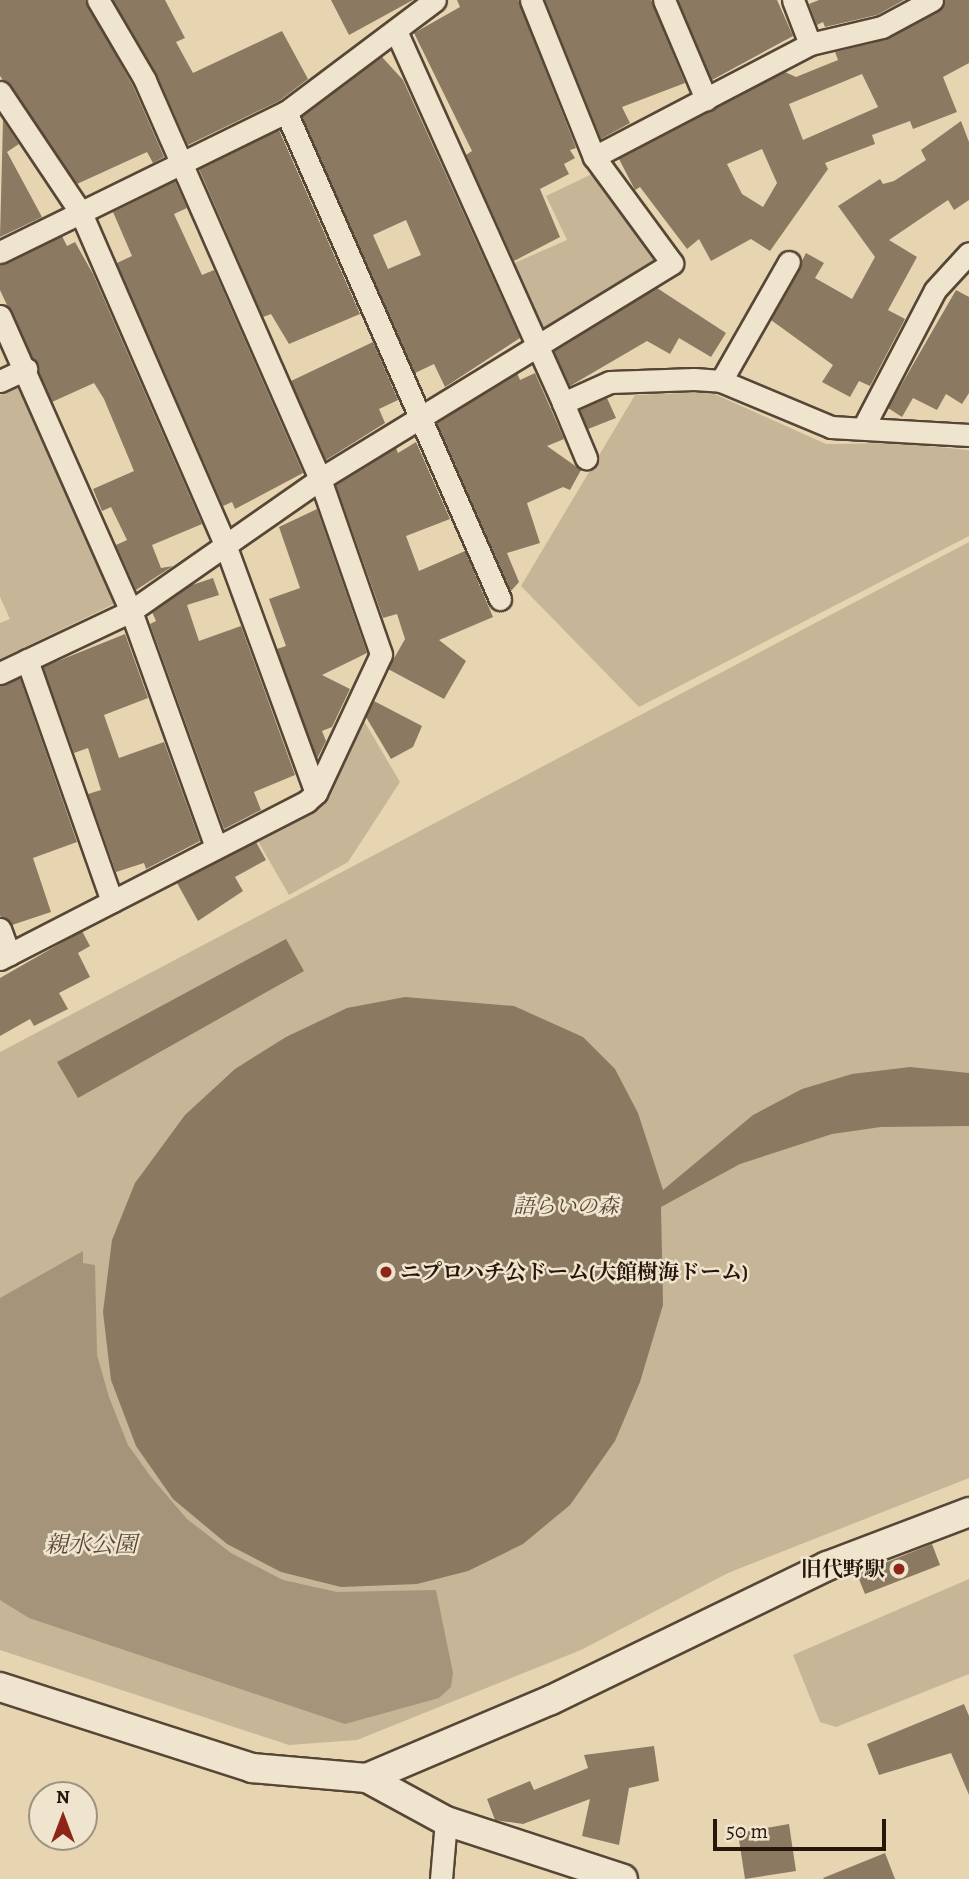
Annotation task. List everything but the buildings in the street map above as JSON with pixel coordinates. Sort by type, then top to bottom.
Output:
[{"type":"street","points":[[0,929],[5,957],[316,793],[381,654],[320,480],[179,166],[145,80],[98,0]]},
{"type":"street","points":[[0,252],[286,112],[435,0]]},
{"type":"street","points":[[0,673],[131,611],[320,480],[672,263],[594,157],[531,0]]},
{"type":"street","points":[[664,0],[706,99]]},
{"type":"street","points":[[793,0],[810,44]]},
{"type":"street","points":[[594,157],[810,44],[882,27],[932,0]]},
{"type":"street","points":[[396,31],[586,458]]},
{"type":"street","points":[[0,92],[80,213],[226,547],[316,793]]},
{"type":"street","points":[[286,112],[500,599]]},
{"type":"street","points":[[864,426],[935,290],[969,253]]},
{"type":"street","points":[[721,381],[789,262]]},
{"type":"street","points":[[0,316],[26,369],[131,611],[216,847]]},
{"type":"street","points":[[0,381],[26,369]]},
{"type":"street","points":[[563,403],[610,382],[721,381],[831,427],[864,426],[969,435]]},
{"type":"street","points":[[27,660],[112,901]]},
{"type":"street","points":[[367,1778],[551,1700],[827,1566],[969,1511]]},
{"type":"street","points":[[0,1687],[252,1768],[367,1778],[446,1821],[623,1879]]},
{"type":"street","points":[[441,1879],[446,1821]]},
{"type":"green space","points":[[592,174],[654,253],[652,267],[543,329],[512,264],[567,240],[546,196]]},
{"type":"green space","points":[[19,387],[116,603],[0,659],[0,623],[10,619],[0,597],[0,395]]},
{"type":"green space","points":[[710,392],[826,444],[897,443],[969,450],[969,536],[639,707],[521,586],[635,395]]},
{"type":"green space","name":"語らいの森","points":[[969,542],[969,1478],[728,1573],[581,1650],[357,1740],[289,1745],[0,1650],[0,1052]]},
{"type":"green space","points":[[360,714],[400,782],[348,862],[289,895],[255,836],[312,804]]},
{"type":"green space","points":[[969,1579],[969,1674],[836,1727],[820,1722],[793,1655]]},
{"type":"water","name":"親水公園","points":[[83,1251],[83,1263],[95,1265],[97,1355],[109,1397],[128,1445],[151,1477],[187,1519],[231,1553],[283,1580],[337,1592],[436,1590],[453,1673],[451,1687],[439,1698],[345,1724],[29,1618],[0,1600],[0,1298]]},
{"type":"place","name":"ニプロハチ公ドーム(大館樹海ドーム)","points":[[386,1272]]},
{"type":"place","name":"旧代野駅","points":[[899,1569]]}]
